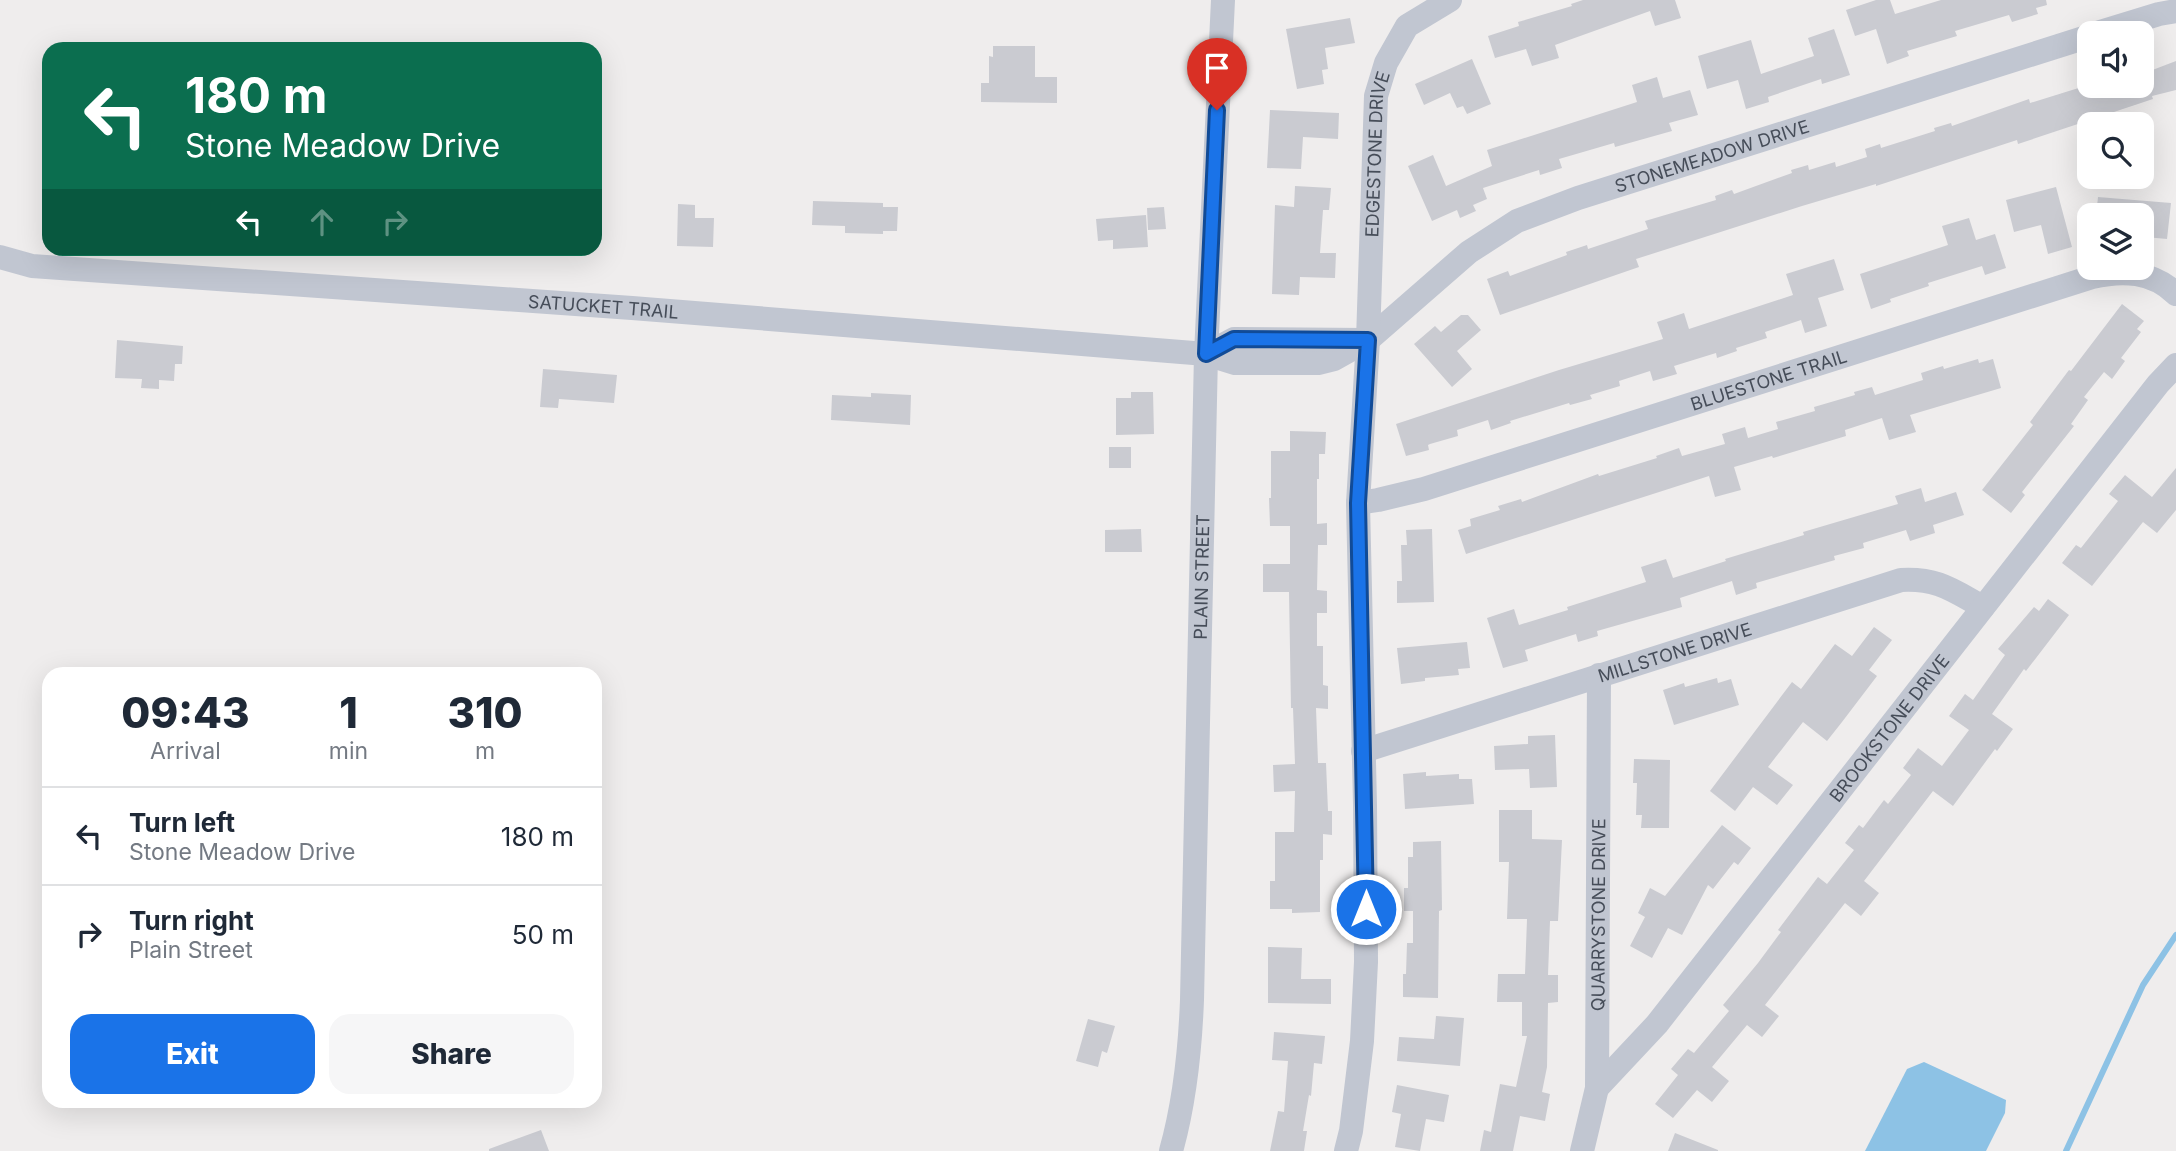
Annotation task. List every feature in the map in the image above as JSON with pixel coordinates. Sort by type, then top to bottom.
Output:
[{"type":"street","name":"PLAIN STREET","points":[[1171,1151],[1185,1093],[1192,1000],[1206,354],[1223,0]]},
{"type":"street","name":"EDGESTONE DRIVE","points":[[1368,340],[1376,96],[1386,63],[1407,26],[1450,0]]},
{"type":"street","points":[[2136,21],[2176,11]]},
{"type":"street","name":"STONEMEADOW DRIVE","points":[[1368,340],[1469,252],[1517,221],[1578,198],[2077,40]]},
{"type":"street","name":"SATUCKET TRAIL","points":[[0,257],[32,267],[632,307],[1206,354]]},
{"type":"street","name":"BLUESTONE TRAIL","points":[[1358,503],[1424,489],[2092,277],[2108,273],[2139,274],[2153,278],[2176,293]]},
{"type":"street","points":[[1206,354],[1234,339],[1368,340],[1358,503],[1366,962],[1362,1041],[1346,1151]]},
{"type":"street","name":"BROOKSTONE DRIVE","points":[[1597,1088],[1657,1024],[2158,383],[2176,365]]},
{"type":"street","name":"MILLSTONE DRIVE","points":[[1363,751],[1901,580],[1935,582],[1983,607]]},
{"type":"street","name":"QUARRYSTONE DRIVE","points":[[1582,1151],[1597,1088],[1599,676]]},
{"type":"water","points":[[1924,1062],[2006,1100],[2005,1113],[1986,1151],[1865,1151],[1907,1069]]},
{"type":"building","points":[[1583,0],[1675,0],[1681,18],[1655,26],[1650,11],[1555,45],[1559,58],[1532,66],[1526,49],[1495,58],[1488,36],[1519,26],[1518,22],[1572,6],[1571,4]]},
{"type":"building","points":[[1876,0],[1890,0],[1895,14],[1941,0],[2046,0],[2047,5],[2036,8],[2038,14],[2012,22],[2009,15],[1955,31],[1957,36],[1907,51],[1909,56],[1887,64],[1876,29],[1855,36],[1846,10]]},
{"type":"building","points":[[1350,18],[1355,43],[1325,48],[1328,69],[1322,70],[1324,84],[1297,89],[1286,29]]},
{"type":"building","points":[[1834,29],[1850,75],[1822,84],[1821,79],[1768,97],[1769,102],[1746,109],[1738,80],[1707,89],[1698,56],[1751,40],[1761,74],[1814,56],[1808,38]]},
{"type":"building","points":[[993,46],[1035,46],[1035,77],[1057,77],[1057,103],[981,102],[981,83],[989,83],[989,56],[993,57]]},
{"type":"building","points":[[1472,59],[1491,104],[1467,114],[1463,106],[1457,108],[1450,93],[1424,105],[1415,84]]},
{"type":"building","points":[[2176,61],[2176,90],[2154,96],[2154,69]]},
{"type":"building","points":[[1657,77],[1663,98],[1690,90],[1698,115],[1669,123],[1672,131],[1615,147],[1614,143],[1559,159],[1562,168],[1540,175],[1539,170],[1483,188],[1487,199],[1473,205],[1476,211],[1460,218],[1457,210],[1432,221],[1408,166],[1433,155],[1446,186],[1492,166],[1487,150],[1637,102],[1632,85]]},
{"type":"building","points":[[2077,88],[2077,98],[2153,99],[2114,112],[2077,112],[2077,124],[2018,144],[2017,140],[1636,259],[1639,267],[1500,315],[1487,279],[1508,271],[1510,276],[1567,255],[1566,252],[1587,245],[1588,249],[1648,229],[1645,221],[1716,200],[1715,196],[1732,190],[1734,194],[1792,173],[1791,170],[1808,165],[1809,170],[1835,162],[1836,167],[1867,157],[1865,149],[1880,144],[1881,148],[1935,131],[1934,128],[1951,123],[1952,126],[2029,99],[2030,103]]},
{"type":"building","points":[[1270,110],[1339,113],[1338,139],[1303,137],[1301,169],[1267,168]]},
{"type":"building","points":[[1295,186],[1331,188],[1329,210],[1323,210],[1320,253],[1336,253],[1335,278],[1300,277],[1299,295],[1272,294],[1275,205],[1294,207]]},
{"type":"building","points":[[2056,187],[2072,247],[2048,254],[2041,225],[2014,232],[2006,200]]},
{"type":"building","points":[[2098,197],[2171,203],[2167,239],[2154,238],[2154,203],[2097,203]]},
{"type":"building","points":[[813,201],[883,203],[883,207],[898,207],[897,231],[883,231],[883,234],[845,233],[845,226],[812,225]]},
{"type":"building","points":[[678,204],[695,205],[695,218],[714,218],[713,247],[677,246]]},
{"type":"building","points":[[1164,207],[1166,229],[1148,230],[1147,208]]},
{"type":"building","points":[[1146,215],[1148,247],[1113,249],[1113,240],[1098,241],[1096,219]]},
{"type":"building","points":[[1969,218],[1976,240],[1995,234],[2006,268],[1985,275],[1982,266],[1928,283],[1929,286],[1890,299],[1891,302],[1871,309],[1860,274],[1948,245],[1942,226]]},
{"type":"building","points":[[1834,259],[1844,290],[1818,298],[1827,326],[1805,333],[1801,320],[1765,332],[1767,338],[1736,348],[1737,351],[1717,358],[1716,353],[1674,366],[1677,374],[1653,381],[1650,371],[1619,381],[1620,386],[1590,395],[1592,399],[1510,421],[1511,423],[1491,430],[1488,420],[1457,430],[1458,436],[1430,444],[1429,450],[1406,456],[1396,424],[1663,339],[1657,322],[1684,313],[1689,329],[1793,295],[1786,274]]},
{"type":"building","points":[[2122,304],[2144,321],[2137,329],[2141,332],[2121,358],[2125,361],[2112,379],[2104,372],[2084,397],[2088,400],[2071,424],[2074,426],[2022,492],[2025,495],[2011,513],[1982,490],[2033,425],[2030,422],[2069,370],[2071,371]]},
{"type":"building","points":[[1461,315],[1468,315],[1481,330],[1457,351],[1472,369],[1452,387],[1414,344],[1435,326],[1441,332]]},
{"type":"building","points":[[117,340],[183,346],[182,364],[175,364],[174,381],[159,380],[159,389],[141,388],[142,379],[115,378]]},
{"type":"building","points":[[1978,359],[1979,363],[1993,359],[2001,388],[1910,415],[1916,432],[1889,440],[1882,418],[1845,430],[1846,436],[1734,467],[1741,490],[1715,497],[1709,476],[1466,554],[1458,530],[1471,526],[1470,519],[1500,510],[1498,506],[1521,499],[1522,502],[1598,474],[1599,476],[1657,458],[1656,456],[1679,448],[1682,456],[1725,444],[1722,434],[1745,427],[1748,438],[1778,429],[1776,422],[1815,411],[1814,407],[1855,395],[1854,392],[1872,387],[1875,395],[1923,380],[1921,373]]},
{"type":"building","points":[[543,369],[617,375],[614,403],[559,399],[558,408],[540,407]]},
{"type":"building","points":[[1131,392],[1153,392],[1154,434],[1116,435],[1116,398],[1131,398]]},
{"type":"building","points":[[871,393],[911,395],[910,425],[831,420],[832,395],[871,397]]},
{"type":"building","points":[[1290,431],[1326,432],[1325,454],[1319,454],[1317,524],[1327,523],[1327,545],[1318,545],[1317,590],[1327,591],[1327,613],[1317,613],[1317,646],[1323,646],[1323,685],[1328,686],[1328,709],[1316,708],[1318,763],[1326,763],[1328,811],[1332,811],[1332,835],[1323,834],[1320,912],[1292,913],[1292,909],[1270,909],[1270,881],[1275,881],[1275,832],[1294,832],[1295,791],[1274,792],[1273,765],[1295,764],[1289,592],[1263,592],[1263,564],[1290,564],[1290,526],[1270,526],[1269,498],[1271,451],[1290,451]]},
{"type":"building","points":[[1109,447],[1131,447],[1131,468],[1109,468]]},
{"type":"building","points":[[2176,468],[2176,510],[2157,533],[2143,522],[2092,586],[2062,563],[2076,545],[2081,548],[2118,501],[2109,494],[2125,475],[2152,497]]},
{"type":"building","points":[[1921,488],[1925,502],[1956,492],[1964,515],[1933,525],[1935,533],[1910,541],[1906,530],[1863,543],[1864,548],[1834,556],[1835,560],[1756,583],[1757,588],[1736,595],[1732,581],[1680,598],[1682,607],[1597,631],[1598,636],[1578,642],[1576,634],[1525,650],[1528,661],[1503,668],[1487,618],[1514,609],[1519,625],[1646,582],[1641,567],[1666,559],[1673,578],[1804,535],[1803,532],[1898,504],[1895,496]]},
{"type":"building","points":[[1141,529],[1142,552],[1105,552],[1105,530]]},
{"type":"building","points":[[1432,529],[1434,602],[1397,603],[1397,581],[1402,581],[1401,545],[1407,545],[1406,530]]},
{"type":"building","points":[[2048,599],[2069,615],[2026,671],[2024,669],[1992,714],[2013,729],[1953,806],[1933,791],[1864,881],[1879,893],[1861,916],[1845,903],[1765,1005],[1779,1016],[1762,1037],[1747,1025],[1712,1067],[1729,1081],[1712,1102],[1697,1090],[1673,1118],[1655,1104],[1678,1075],[1671,1069],[1688,1049],[1694,1053],[1729,1011],[1723,1005],[1758,963],[1781,932],[1778,930],[1818,877],[1827,884],[1854,850],[1845,843],[1859,825],[1863,828],[1884,800],[1888,804],[1911,775],[1903,768],[1918,748],[1942,766],[1969,730],[1949,716],[1965,694],[1973,700],[2005,655],[1998,649],[2034,607],[2039,611]]},
{"type":"building","points":[[1874,627],[1892,640],[1869,670],[1877,676],[1827,741],[1803,722],[1768,767],[1793,785],[1777,805],[1753,787],[1735,811],[1710,791],[1792,682],[1801,689],[1835,644],[1852,656]]},
{"type":"building","points":[[1467,642],[1470,668],[1458,669],[1459,675],[1425,678],[1425,681],[1401,684],[1397,648]]},
{"type":"building","points":[[1717,678],[1718,683],[1731,679],[1739,705],[1674,725],[1663,690],[1684,683],[1685,687]]},
{"type":"building","points":[[1555,735],[1557,787],[1530,788],[1529,769],[1495,770],[1494,746],[1528,744],[1528,736]]},
{"type":"building","points":[[1634,759],[1670,760],[1669,828],[1641,828],[1642,815],[1636,815],[1637,783],[1633,783]]},
{"type":"building","points":[[1426,772],[1426,776],[1459,774],[1459,779],[1472,779],[1474,804],[1405,809],[1403,774]]},
{"type":"building","points":[[1499,810],[1532,810],[1532,839],[1562,840],[1558,921],[1550,921],[1548,975],[1558,975],[1558,1002],[1548,1003],[1547,1067],[1542,1092],[1550,1094],[1545,1121],[1520,1116],[1513,1151],[1480,1151],[1484,1130],[1491,1132],[1500,1084],[1516,1087],[1527,1036],[1522,1036],[1522,1002],[1497,1002],[1498,974],[1525,974],[1527,919],[1507,919],[1509,862],[1499,862]]},
{"type":"building","points":[[1722,825],[1751,848],[1738,865],[1734,862],[1713,889],[1708,885],[1682,935],[1668,928],[1652,958],[1630,946],[1645,917],[1638,913],[1650,888],[1665,896]]},
{"type":"building","points":[[1441,841],[1442,910],[1439,911],[1438,998],[1403,997],[1407,943],[1413,943],[1413,911],[1404,911],[1404,888],[1408,888],[1408,857],[1413,857],[1413,842]]},
{"type":"building","points":[[1268,947],[1302,948],[1301,979],[1331,979],[1331,1004],[1268,1003]]},
{"type":"building","points":[[1436,1016],[1464,1018],[1460,1066],[1397,1061],[1399,1037],[1434,1039]]},
{"type":"building","points":[[1088,1019],[1115,1026],[1107,1053],[1102,1051],[1098,1067],[1076,1061]]},
{"type":"building","points":[[1274,1032],[1325,1036],[1322,1064],[1314,1063],[1311,1096],[1309,1095],[1303,1131],[1307,1131],[1304,1151],[1270,1151],[1278,1111],[1284,1112],[1288,1061],[1272,1060]]},
{"type":"building","points":[[1397,1085],[1449,1095],[1444,1122],[1426,1119],[1420,1151],[1395,1147],[1401,1114],[1392,1112]]},
{"type":"building","points":[[541,1130],[549,1151],[489,1151],[489,1149]]},
{"type":"building","points":[[1675,1133],[1718,1150],[1718,1151],[1668,1151]]},
{"type":"waterway","points":[[2066,1151],[2143,985],[2176,935]]},
{"type":"route","points":[[1217,110],[1206,354],[1234,339],[1368,340],[1358,503],[1366,909]]}]
